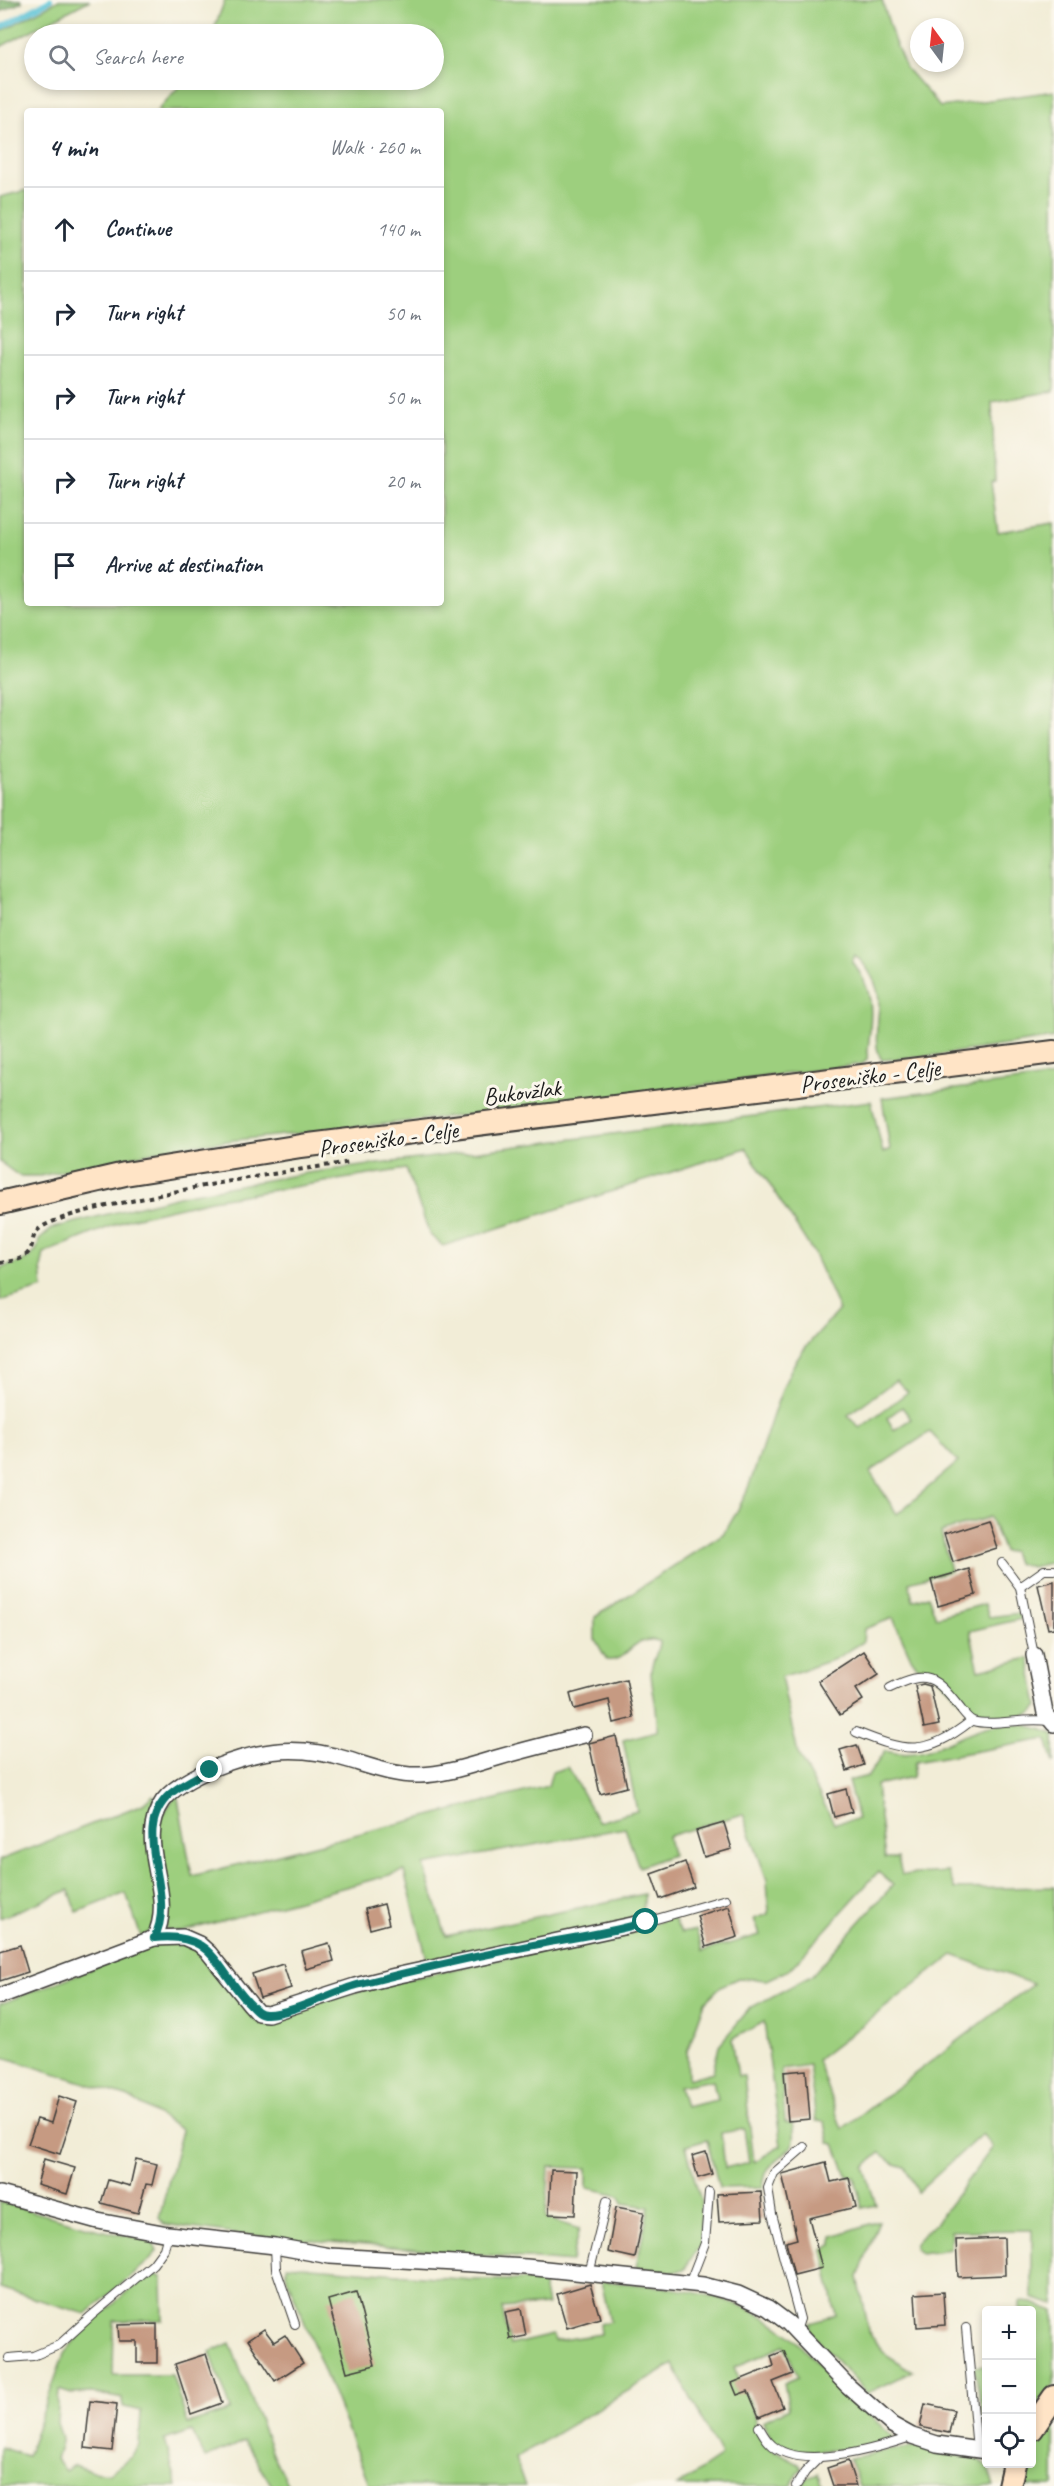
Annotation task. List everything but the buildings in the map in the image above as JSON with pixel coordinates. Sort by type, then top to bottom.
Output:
[{"type":"main road","name":"Bukovžlak","points":[[0,1203],[125,1174],[301,1146],[1054,1052]]},
{"type":"main road","points":[[1036,2423],[1054,2397]]},
{"type":"main road","points":[[1009,2486],[1013,2468]]},
{"type":"street","points":[[1034,1656],[1045,1713],[1052,1723]]},
{"type":"street","points":[[154,1938],[163,1913],[151,1840],[157,1812],[169,1795],[210,1770],[241,1757],[292,1749],[319,1752],[389,1772],[419,1775],[457,1769],[584,1735]]},
{"type":"street","points":[[0,1996],[154,1938],[183,1937],[200,1944],[258,2013],[268,2014],[355,1986],[404,1974],[646,1922]]},
{"type":"street","points":[[0,2194],[98,2221],[168,2234],[275,2246],[330,2256],[526,2268],[689,2284],[738,2294],[768,2308],[796,2331],[847,2385],[892,2425],[912,2436],[937,2444],[982,2451]]},
{"type":"lane","points":[[1002,1563],[1020,1587],[1034,1656]]},
{"type":"lane","points":[[1020,1587],[1044,1570],[1054,1570]]},
{"type":"lane","points":[[891,1688],[911,1678],[921,1676],[935,1680],[971,1721],[984,1723],[1032,1718],[1052,1723]]},
{"type":"lane","points":[[856,1732],[891,1746],[909,1749],[939,1742],[971,1721]]},
{"type":"lane","points":[[646,1922],[726,1899]]},
{"type":"lane","points":[[796,2331],[800,2319],[772,2214],[768,2188],[774,2173],[804,2147]]},
{"type":"lane","points":[[689,2284],[705,2243],[709,2192]]},
{"type":"lane","points":[[589,2274],[607,2201]]},
{"type":"lane","points":[[9,2358],[33,2356],[59,2345],[153,2264],[164,2249],[168,2234]]},
{"type":"lane","points":[[275,2246],[276,2270],[295,2324]]},
{"type":"lane","points":[[966,2328],[982,2451]]},
{"type":"lane","points":[[759,2427],[770,2444],[802,2457],[820,2457],[872,2449],[912,2436]]},
{"type":"lane","points":[[796,2486],[805,2472],[820,2457]]},
{"type":"path","name":"Proseniško - Celje","points":[[0,1263],[25,1256],[31,1248],[32,1237],[38,1229],[53,1221],[125,1202],[212,1184],[356,1162]]},
{"type":"green space","points":[[0,0],[22,0],[22,2],[0,12]]},
{"type":"green space","points":[[59,0],[90,0],[44,24],[24,24],[24,34],[0,47],[0,32]]},
{"type":"green space","points":[[225,0],[882,0],[894,40],[906,68],[940,107],[1054,91],[1054,391],[992,402],[995,481],[991,482],[998,532],[1054,523],[1054,1038],[937,1055],[882,1060],[876,1039],[878,993],[871,975],[855,955],[852,962],[866,985],[871,1009],[867,1060],[862,1064],[504,1111],[182,1146],[40,1176],[19,1176],[0,1162],[0,197],[24,191],[24,606],[444,606],[444,108],[160,108],[176,90],[444,90],[444,24],[216,24]]},
{"type":"green space","points":[[1054,1077],[1054,1562],[1032,1567],[1016,1563],[1012,1551],[1004,1552],[990,1517],[941,1532],[950,1571],[909,1582],[913,1601],[928,1596],[936,1617],[985,1604],[989,1617],[1020,1613],[1021,1619],[970,1631],[979,1670],[1029,1658],[1038,1706],[1032,1713],[1019,1716],[988,1720],[976,1717],[933,1672],[917,1666],[893,1618],[864,1629],[863,1642],[835,1659],[781,1677],[798,1754],[834,1823],[858,1819],[848,1781],[868,1776],[885,1751],[900,1754],[925,1751],[972,1731],[1003,1724],[1029,1726],[1054,1734],[1054,1764],[1047,1739],[915,1762],[912,1777],[876,1785],[885,1858],[898,1858],[902,1875],[948,1872],[955,1889],[1054,1887],[1054,2305],[1032,2298],[1032,2230],[951,2231],[950,2249],[920,2253],[914,2248],[915,2243],[936,2222],[993,2147],[982,2134],[918,2192],[905,2167],[895,2164],[880,2153],[864,2167],[876,2205],[862,2208],[855,2177],[847,2175],[835,2144],[829,2143],[825,2122],[816,2121],[809,2065],[781,2069],[785,2122],[793,2124],[794,2140],[789,2150],[768,2170],[763,2187],[719,2188],[707,2140],[686,2146],[701,2202],[701,2245],[684,2269],[675,2272],[636,2267],[649,2207],[623,2203],[620,2195],[587,2188],[587,2168],[549,2167],[546,2218],[579,2229],[571,2262],[234,2234],[164,2224],[159,2218],[182,2130],[129,2097],[0,2056],[0,2004],[167,1940],[195,1947],[257,2018],[394,1982],[623,1933],[673,1917],[681,1933],[696,1930],[703,1951],[760,1935],[754,1919],[769,1914],[767,1880],[743,1814],[668,1836],[672,1855],[639,1867],[625,1828],[424,1865],[446,1936],[644,1894],[639,1919],[428,1963],[404,1871],[181,1932],[166,1930],[166,1900],[157,1824],[177,1793],[192,1876],[548,1786],[552,1772],[568,1767],[598,1822],[637,1811],[623,1740],[657,1731],[651,1670],[659,1641],[642,1641],[620,1657],[607,1660],[595,1639],[595,1617],[723,1534],[744,1497],[788,1376],[811,1341],[839,1310],[813,1252],[746,1148],[443,1246],[430,1235],[406,1169],[211,1200],[129,1219],[44,1253],[41,1268],[43,1288],[0,1301],[0,1268],[26,1260],[35,1252],[39,1240],[53,1228],[187,1194],[307,1173],[871,1101],[883,1153],[890,1149],[882,1098]],"holes":[[[896,1380],[908,1392],[860,1428],[848,1415]],[[902,1407],[911,1419],[894,1430],[887,1418]],[[930,1432],[958,1462],[897,1514],[870,1472]],[[878,1872],[893,1885],[811,1976],[750,2008],[719,2045],[713,2072],[688,2079],[687,2052],[705,2002],[721,1986],[738,1978],[767,1980],[789,1970]],[[953,1955],[1033,1984],[842,2129],[817,2060]],[[764,2022],[781,2146],[754,2162],[744,2076],[738,2076],[732,2039]],[[713,2080],[717,2100],[685,2107],[679,2086]],[[744,2129],[749,2162],[725,2168],[721,2133]]]},
{"type":"green space","points":[[1046,1651],[1054,1682],[1054,1718],[1038,1652]]},
{"type":"green space","points":[[153,1795],[158,1802],[160,1913],[151,1931],[141,1937],[126,1893],[77,1912],[69,1890],[0,1918],[0,1860],[143,1804]]},
{"type":"green space","points":[[0,2202],[99,2230],[152,2241],[157,2251],[151,2259],[86,2314],[0,2288]]},
{"type":"green space","points":[[879,2221],[858,2277],[870,2336],[887,2355],[913,2371],[867,2393],[811,2333],[810,2323],[836,2316],[823,2249],[833,2245],[833,2236]]},
{"type":"green space","points":[[287,2265],[472,2280],[542,2280],[547,2305],[502,2308],[510,2345],[553,2335],[555,2341],[601,2334],[600,2324],[610,2321],[601,2281],[674,2289],[722,2299],[767,2319],[788,2333],[893,2437],[887,2443],[836,2450],[786,2449],[774,2442],[763,2421],[789,2408],[784,2383],[798,2377],[785,2346],[734,2367],[756,2419],[754,2427],[768,2447],[799,2463],[802,2468],[790,2486],[677,2486],[721,2456],[673,2364],[515,2458],[525,2486],[370,2486],[287,2278]]},
{"type":"green space","points":[[150,2273],[162,2277],[163,2320],[114,2321],[113,2375],[172,2375],[188,2424],[231,2410],[210,2352],[230,2343],[272,2453],[288,2486],[272,2486],[245,2441],[205,2458],[191,2431],[165,2440],[177,2486],[0,2486],[0,2447],[27,2456],[64,2354],[83,2330]],"holes":[[[59,2390],[71,2394],[92,2393],[123,2399],[124,2407],[141,2411],[139,2445],[131,2457],[109,2473],[92,2471],[75,2465],[65,2471],[56,2459],[62,2438],[57,2423]]]},
{"type":"green space","points":[[1020,2302],[1033,2303],[1054,2311],[1054,2385],[1036,2405],[1036,2306],[1020,2306]]},
{"type":"green space","points":[[982,2366],[982,2408],[974,2367]]},
{"type":"green space","points":[[1054,2417],[1054,2486],[1018,2486],[1025,2468],[1036,2468],[1036,2445]]},
{"type":"green space","points":[[915,2446],[980,2460],[982,2468],[988,2468],[994,2486],[859,2486],[849,2458]]},
{"type":"green space","points":[[818,2474],[822,2486],[802,2486],[807,2478]]},
{"type":"waterway","points":[[0,28],[50,0]]},
{"type":"route","points":[[210,1770],[180,1786],[169,1795],[157,1812],[151,1840],[163,1913],[154,1938],[183,1937],[200,1944],[258,2013],[268,2014],[282,2011],[355,1986],[432,1967],[627,1928],[646,1922]]}]
